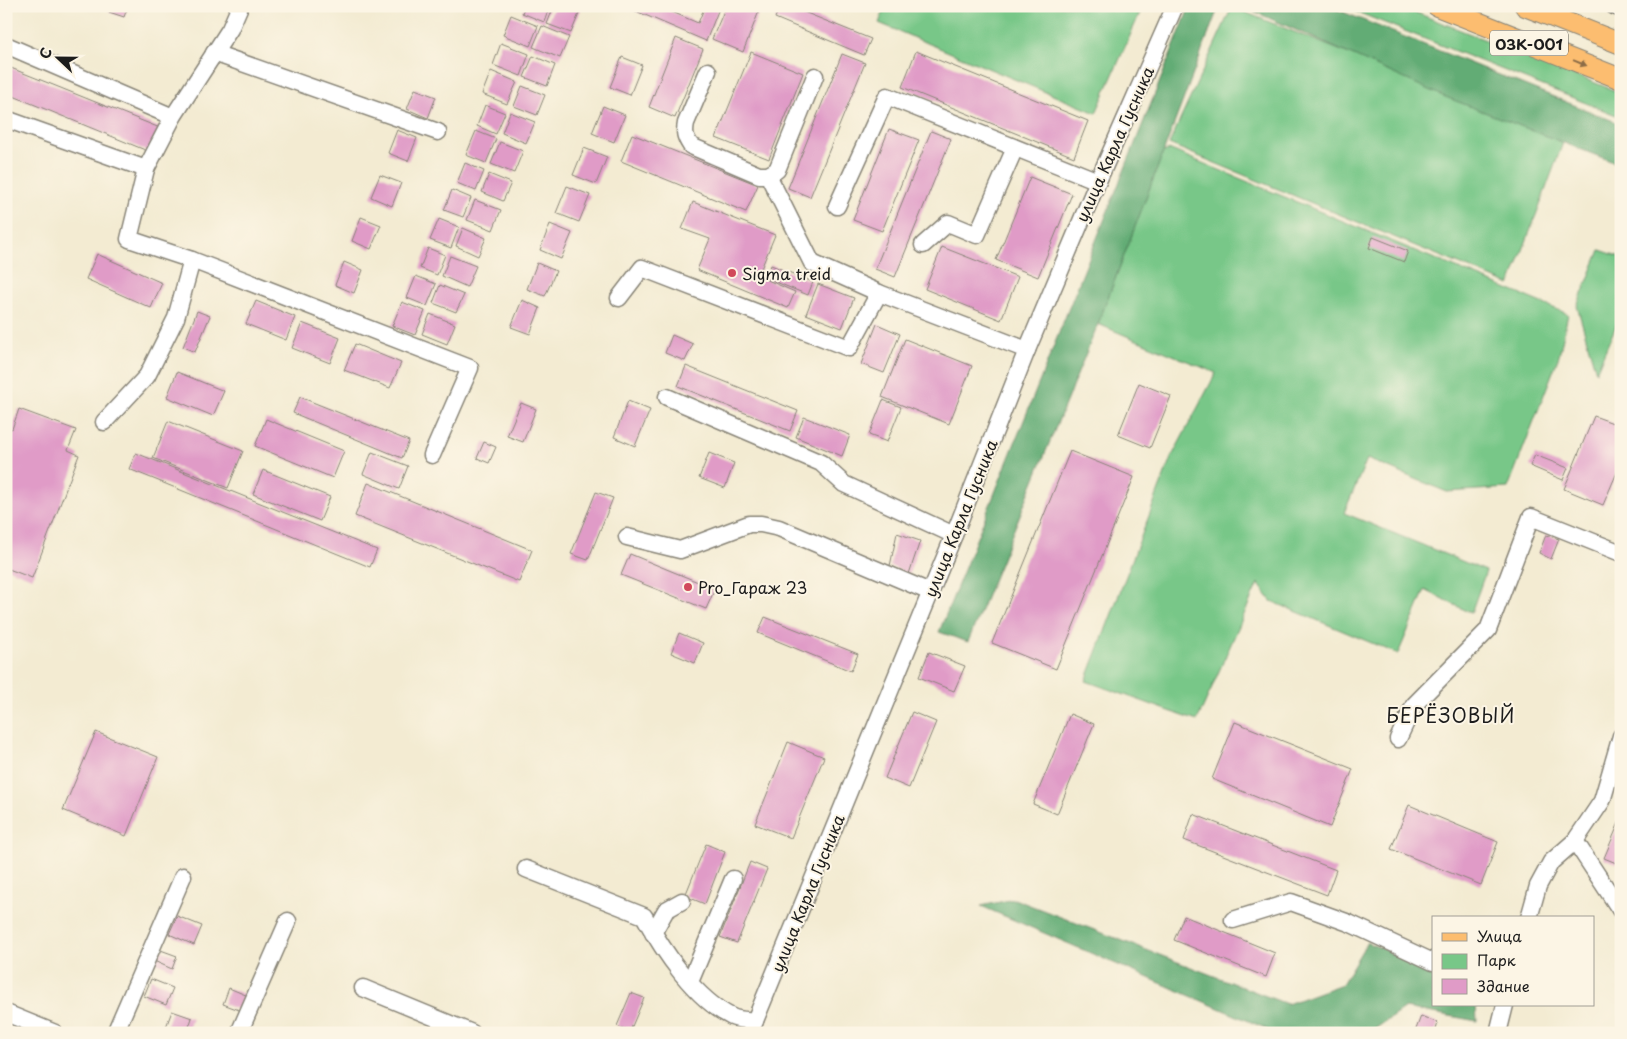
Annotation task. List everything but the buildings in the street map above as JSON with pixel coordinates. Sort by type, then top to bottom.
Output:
[{"type":"main road","name":"03К-001","points":[[1438,6],[1621,79]]},
{"type":"main road","name":"03К-001","points":[[1525,6],[1621,44]]},
{"type":"street","points":[[240,6],[230,29],[173,116],[146,169],[129,239],[192,260],[470,368],[432,456]]},
{"type":"street","name":"улица Карла Гусника","points":[[752,1027],[954,535],[1026,350],[1175,6]]},
{"type":"street","points":[[1614,6],[1621,9]]},
{"type":"street","points":[[6,45],[173,116]]},
{"type":"street","points":[[214,53],[438,132]]},
{"type":"street","points":[[708,71],[686,123],[684,132],[686,138],[691,146],[759,175],[768,175],[777,170],[815,76]]},
{"type":"street","points":[[837,206],[887,96],[1098,181]]},
{"type":"street","points":[[6,119],[146,169]]},
{"type":"street","points":[[923,245],[948,223],[977,235],[1015,148]]},
{"type":"street","points":[[768,175],[812,263],[879,293],[1026,350]]},
{"type":"street","points":[[104,422],[147,376],[176,318],[192,260]]},
{"type":"street","points":[[619,298],[642,268],[849,348],[879,293]]},
{"type":"street","points":[[667,397],[822,463],[844,484],[954,535]]},
{"type":"street","points":[[1398,739],[1414,706],[1488,630],[1531,517],[1621,553]]},
{"type":"street","points":[[627,537],[680,550],[749,524],[762,524],[779,528],[930,592]]},
{"type":"street","points":[[1530,916],[1538,886],[1551,862],[1575,841],[1602,801],[1621,736]]},
{"type":"street","points":[[1575,841],[1621,911]]},
{"type":"street","points":[[526,869],[644,916],[653,933],[680,972],[710,1003],[733,1018],[752,1027]]},
{"type":"street","points":[[115,1033],[183,876]]},
{"type":"street","points":[[690,982],[733,879]]},
{"type":"street","points":[[653,933],[666,910],[682,901]]},
{"type":"street","points":[[1233,920],[1291,902],[1350,923],[1432,962]]},
{"type":"street","points":[[239,1033],[288,921]]},
{"type":"street","points":[[363,988],[472,1033]]},
{"type":"street","points":[[1498,1033],[1505,1006]]},
{"type":"street","points":[[6,1013],[55,1033]]},
{"type":"green space","points":[[886,6],[1143,6],[1096,113],[879,23]]},
{"type":"green space","points":[[1190,6],[1219,6],[1098,324],[968,642],[939,632]]},
{"type":"green space","points":[[1242,6],[1328,6],[1621,124],[1621,165],[1443,96]]},
{"type":"green space","points":[[1342,6],[1399,6],[1621,93],[1621,117]]},
{"type":"green space","points":[[1232,7],[1564,140],[1510,285],[1169,144]]},
{"type":"green space","points":[[1171,150],[1568,314],[1559,356],[1508,488],[1447,492],[1367,459],[1344,513],[1486,571],[1471,613],[1425,590],[1398,654],[1271,601],[1258,583],[1197,721],[1086,681],[1171,458],[1216,373],[1098,324],[1163,152]]},
{"type":"green space","points":[[1600,250],[1621,257],[1621,314],[1596,372],[1577,306]]},
{"type":"green space","points":[[1014,899],[1287,1004],[1342,984],[1367,942],[1432,972],[1432,1006],[1476,1006],[1477,1021],[1405,1008],[1369,1033],[1270,1033],[1265,1028],[981,906]]},
{"type":"place","name":"Sigma treid","points":[[732,273]]},
{"type":"place","name":"Pro_Гараж 23","points":[[688,587]]},
{"type":"district","name":"БЕРЁЗОВЫЙ","points":[[1451,715]]}]
